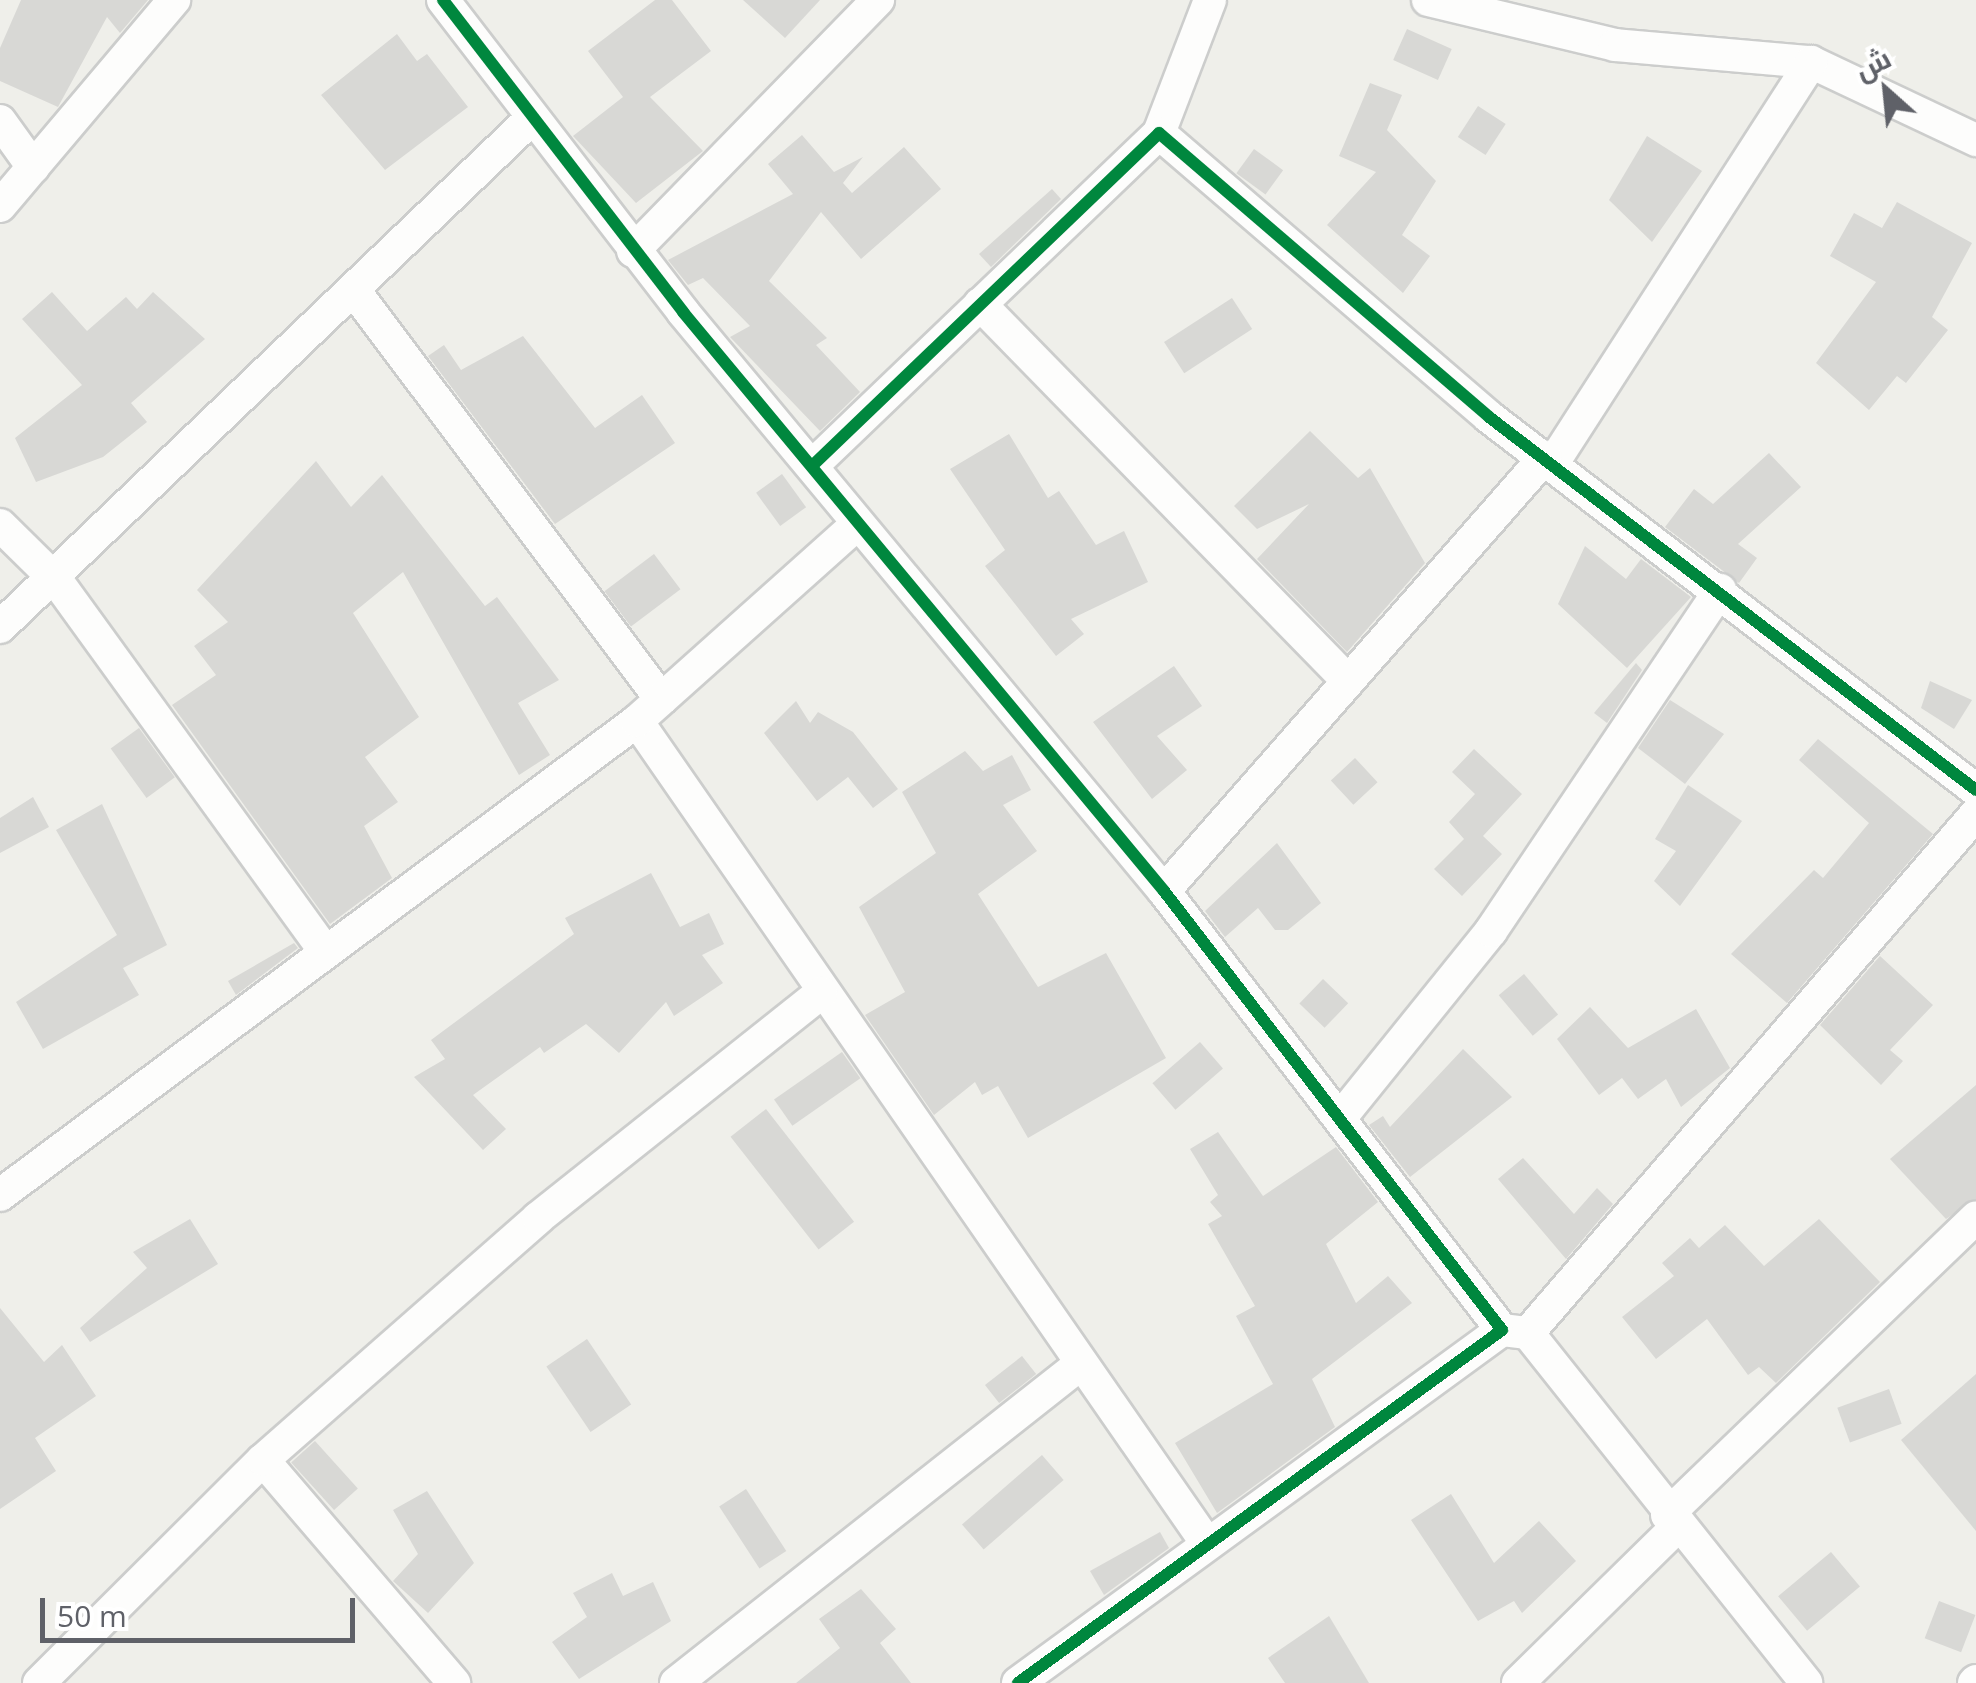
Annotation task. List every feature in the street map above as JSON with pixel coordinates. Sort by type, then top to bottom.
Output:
[{"type":"street","points":[[0,206],[174,0]]},
{"type":"street","points":[[443,0],[529,121],[634,251],[856,525],[1164,891],[1340,1117],[1806,1683]]},
{"type":"street","points":[[634,251],[878,0]]},
{"type":"street","points":[[812,466],[1159,133],[1210,0]]},
{"type":"street","points":[[1428,0],[1615,45],[1811,62],[1976,140]]},
{"type":"street","points":[[1164,891],[1549,460],[1811,62]]},
{"type":"street","points":[[0,121],[33,166]]},
{"type":"street","points":[[0,627],[57,581],[529,121]]},
{"type":"street","points":[[1159,133],[1549,460],[1976,790]]},
{"type":"street","points":[[356,292],[649,710],[820,992],[1078,1366],[1206,1542]]},
{"type":"street","points":[[980,304],[1348,681]]},
{"type":"street","points":[[0,525],[57,581],[322,947]]},
{"type":"street","points":[[0,1195],[322,947],[649,710],[856,525]]},
{"type":"street","points":[[1340,1117],[1491,932],[1720,590]]},
{"type":"street","points":[[1018,1683],[1206,1542],[1515,1331],[1976,814]]},
{"type":"street","points":[[39,1683],[263,1460],[538,1218],[820,992]]},
{"type":"street","points":[[1518,1683],[1672,1521],[1976,1218]]},
{"type":"street","points":[[676,1683],[1078,1366]]},
{"type":"street","points":[[263,1460],[454,1683]]},
{"type":"building","points":[[21,0],[148,0],[120,33],[107,17],[58,107],[0,81],[0,48]]},
{"type":"building","points":[[655,0],[672,0],[711,51],[650,97],[703,151],[636,203],[573,136],[623,97],[588,51]]},
{"type":"building","points":[[743,0],[820,0],[785,38]]},
{"type":"building","points":[[1407,29],[1452,49],[1438,80],[1393,60]]},
{"type":"building","points":[[397,34],[417,61],[427,54],[468,107],[385,170],[321,95]]},
{"type":"building","points":[[1370,83],[1402,95],[1387,130],[1436,181],[1402,235],[1430,256],[1403,293],[1327,225],[1376,172],[1339,156]]},
{"type":"building","points":[[1478,106],[1506,124],[1486,155],[1458,137]]},
{"type":"building","points":[[802,135],[834,172],[863,157],[843,183],[852,193],[904,147],[941,189],[861,259],[821,212],[769,281],[827,338],[816,345],[860,392],[820,431],[730,337],[750,326],[703,278],[688,285],[668,260],[793,194],[768,164]]},
{"type":"building","points":[[1647,136],[1702,171],[1652,242],[1609,200]]},
{"type":"building","points":[[1254,149],[1283,170],[1265,194],[1236,173]]},
{"type":"building","points":[[1052,189],[1061,199],[991,267],[979,254]]},
{"type":"building","points":[[1897,202],[1972,243],[1932,317],[1948,330],[1906,383],[1897,376],[1869,410],[1816,363],[1876,282],[1830,256],[1854,213],[1882,228]]},
{"type":"building","points":[[52,292],[87,331],[126,297],[137,309],[153,292],[205,339],[131,403],[147,422],[103,457],[36,482],[15,438],[82,385],[22,319]]},
{"type":"building","points":[[1232,298],[1252,329],[1184,373],[1164,342]]},
{"type":"building","points":[[523,336],[595,428],[642,395],[675,443],[555,524],[428,356],[444,345],[461,370]]},
{"type":"building","points":[[1310,431],[1358,478],[1370,468],[1425,563],[1347,652],[1257,559],[1309,504],[1257,529],[1234,506]]},
{"type":"building","points":[[1009,434],[1048,498],[1059,491],[1096,545],[1124,531],[1148,582],[1071,619],[1084,634],[1056,656],[985,566],[1005,550],[950,469]]},
{"type":"building","points":[[1769,453],[1801,487],[1738,544],[1757,558],[1739,583],[1665,527],[1694,489],[1713,504]]},
{"type":"building","points":[[316,461],[351,507],[382,475],[485,606],[497,597],[559,680],[518,703],[550,755],[519,775],[403,572],[353,613],[419,717],[365,757],[398,802],[364,826],[392,878],[330,924],[172,705],[216,675],[194,646],[228,622],[197,590]]},
{"type":"building","points":[[782,474],[806,507],[780,526],[756,493]]},
{"type":"building","points":[[1585,546],[1626,579],[1641,559],[1691,597],[1627,668],[1558,604]]},
{"type":"building","points":[[654,554],[680,589],[631,626],[604,591]]},
{"type":"building","points":[[1636,663],[1642,670],[1607,723],[1594,713]]},
{"type":"building","points":[[1174,666],[1202,706],[1157,736],[1187,770],[1152,799],[1093,722]]},
{"type":"building","points":[[1930,681],[1972,700],[1954,729],[1921,708]]},
{"type":"building","points":[[1670,700],[1724,734],[1685,784],[1638,748]]},
{"type":"building","points":[[796,701],[810,723],[818,712],[853,732],[898,789],[873,808],[848,777],[817,801],[764,733]]},
{"type":"building","points":[[139,728],[175,777],[147,798],[111,749]]},
{"type":"building","points":[[1818,739],[1933,834],[1787,1003],[1731,954],[1814,870],[1823,878],[1869,823],[1799,760]]},
{"type":"building","points":[[1474,749],[1522,794],[1483,836],[1502,854],[1462,896],[1434,869],[1464,839],[1449,822],[1475,794],[1452,772]]},
{"type":"building","points":[[965,751],[983,771],[1012,755],[1031,790],[1003,805],[1037,851],[978,894],[1038,987],[1106,953],[1166,1058],[1028,1138],[998,1086],[982,1095],[975,1082],[934,1115],[865,1015],[905,992],[859,907],[936,853],[902,792]]},
{"type":"building","points":[[1355,758],[1378,782],[1353,805],[1331,781]]},
{"type":"building","points":[[1688,785],[1742,821],[1680,906],[1654,881],[1676,851],[1655,839]]},
{"type":"building","points":[[33,797],[49,827],[0,853],[0,818]]},
{"type":"building","points":[[102,804],[167,945],[123,968],[139,995],[43,1049],[16,1002],[117,935],[56,830]]},
{"type":"building","points":[[1277,843],[1321,903],[1288,930],[1275,930],[1258,908],[1225,937],[1205,911]]},
{"type":"building","points":[[651,873],[680,927],[709,913],[724,944],[702,955],[723,983],[674,1016],[666,1002],[619,1053],[586,1024],[544,1053],[540,1047],[473,1095],[506,1129],[483,1150],[414,1077],[445,1059],[431,1040],[574,934],[565,918]]},
{"type":"building","points":[[294,943],[298,948],[236,995],[228,981]]},
{"type":"building","points":[[1880,956],[1933,1005],[1890,1050],[1903,1061],[1881,1085],[1820,1025]]},
{"type":"building","points":[[1524,974],[1558,1015],[1533,1036],[1499,995]]},
{"type":"building","points":[[1323,979],[1348,1003],[1325,1028],[1299,1003]]},
{"type":"building","points":[[1590,1007],[1628,1048],[1696,1009],[1730,1068],[1681,1107],[1666,1079],[1638,1099],[1622,1078],[1599,1095],[1557,1039]]},
{"type":"building","points":[[1200,1042],[1223,1068],[1175,1110],[1152,1083]]},
{"type":"building","points":[[1463,1049],[1512,1097],[1410,1177],[1369,1125],[1383,1116],[1390,1127]]},
{"type":"building","points":[[842,1052],[860,1078],[792,1126],[774,1100]]},
{"type":"building","points":[[1976,1085],[1976,1199],[1946,1219],[1890,1159]]},
{"type":"building","points":[[766,1109],[854,1222],[819,1249],[731,1137]]},
{"type":"building","points":[[1218,1132],[1263,1196],[1336,1147],[1378,1202],[1326,1244],[1356,1303],[1388,1276],[1412,1303],[1312,1379],[1335,1427],[1217,1513],[1175,1443],[1273,1384],[1236,1316],[1255,1306],[1208,1224],[1222,1216],[1210,1202],[1218,1195],[1190,1149]]},
{"type":"building","points":[[1523,1158],[1574,1214],[1597,1188],[1613,1204],[1566,1259],[1498,1179]]},
{"type":"building","points":[[190,1219],[218,1264],[90,1342],[80,1328],[147,1268],[133,1252]]},
{"type":"building","points":[[1819,1219],[1880,1282],[1776,1383],[1759,1367],[1748,1375],[1707,1319],[1656,1359],[1622,1317],[1674,1276],[1662,1263],[1690,1238],[1699,1248],[1725,1225],[1764,1266]]},
{"type":"building","points":[[0,1308],[44,1362],[62,1345],[96,1396],[35,1438],[56,1471],[0,1509]]},
{"type":"building","points":[[587,1339],[631,1404],[591,1432],[546,1366]]},
{"type":"building","points":[[1022,1356],[1036,1374],[999,1403],[985,1385]]},
{"type":"building","points":[[1976,1374],[1976,1531],[1901,1440]]},
{"type":"building","points":[[1889,1389],[1902,1424],[1850,1443],[1837,1408]]},
{"type":"building","points":[[315,1441],[358,1489],[334,1510],[291,1462]]},
{"type":"building","points":[[1042,1455],[1064,1480],[984,1549],[962,1525]]},
{"type":"building","points":[[746,1489],[786,1551],[759,1568],[719,1506]]},
{"type":"building","points":[[427,1491],[474,1563],[428,1613],[393,1581],[418,1554],[393,1510]]},
{"type":"building","points":[[1451,1494],[1494,1563],[1539,1521],[1576,1561],[1522,1613],[1514,1601],[1478,1621],[1411,1520]]},
{"type":"building","points":[[1160,1532],[1169,1548],[1104,1595],[1090,1571]]},
{"type":"building","points":[[1831,1552],[1860,1586],[1807,1631],[1778,1596]]},
{"type":"building","points":[[612,1573],[623,1596],[653,1582],[671,1621],[579,1679],[552,1642],[587,1617],[573,1593]]},
{"type":"building","points":[[861,1589],[896,1629],[880,1643],[911,1683],[796,1683],[840,1648],[819,1619]]},
{"type":"building","points":[[1939,1601],[1975,1615],[1961,1652],[1925,1638]]},
{"type":"building","points":[[1329,1616],[1369,1683],[1285,1683],[1268,1658]]},
{"type":"cycle path","points":[[443,0],[683,312],[1164,891],[1502,1330],[1018,1683]]},
{"type":"cycle path","points":[[812,466],[1159,133],[1489,417],[1976,790]]}]
